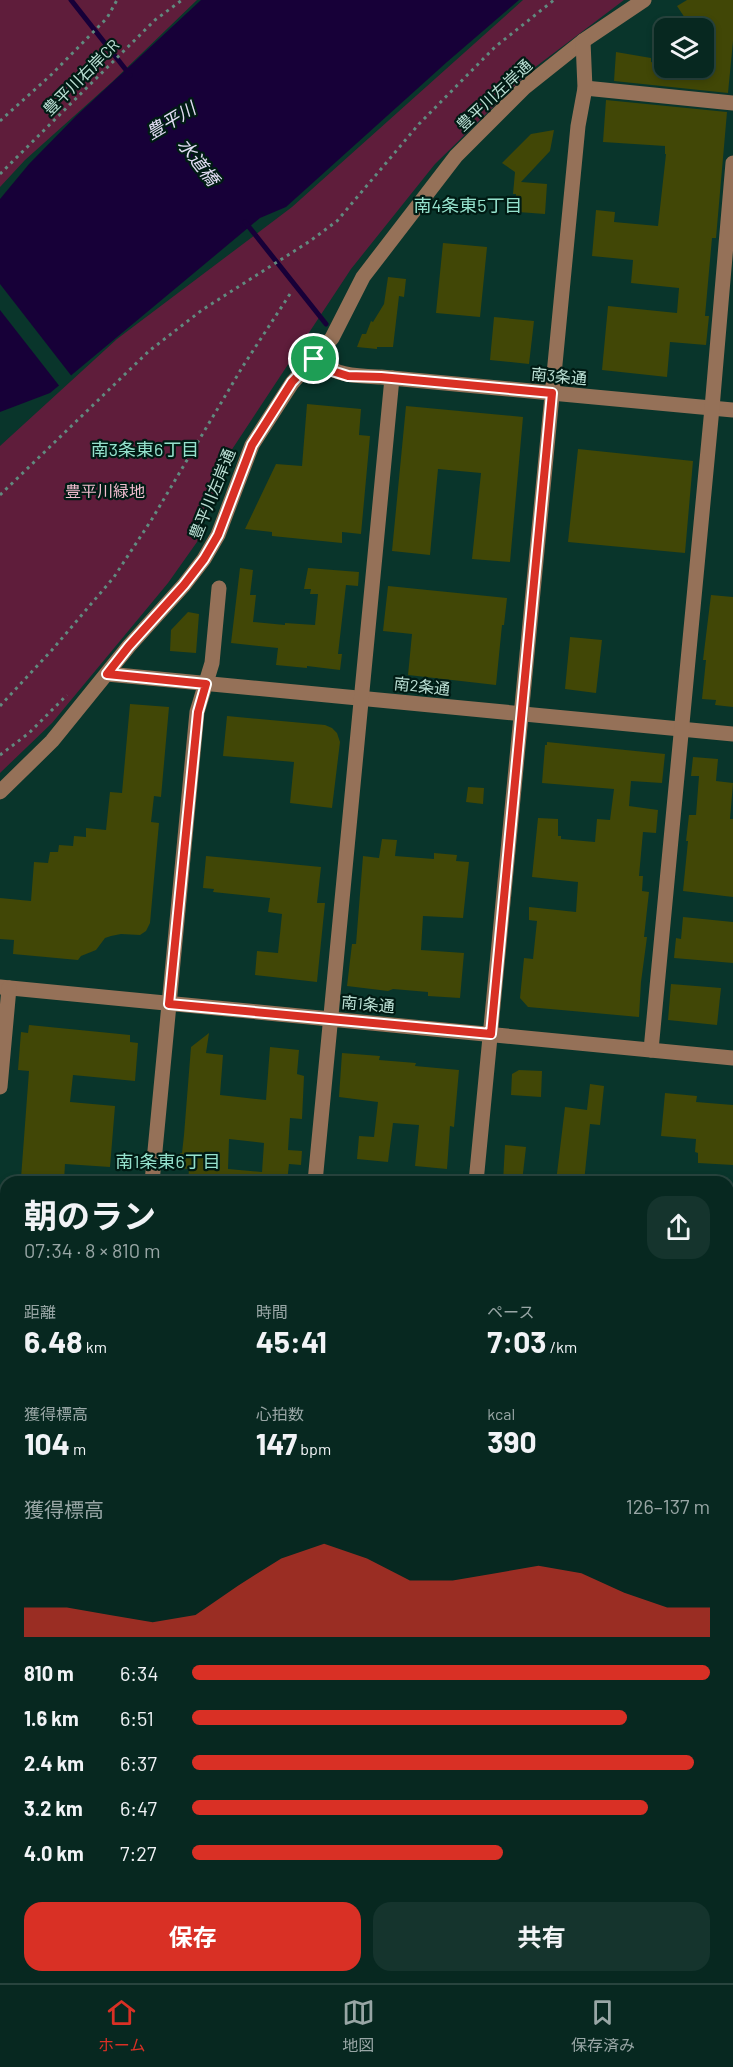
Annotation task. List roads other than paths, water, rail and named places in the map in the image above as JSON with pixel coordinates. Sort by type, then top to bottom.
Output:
[{"type":"street","name":"豊平川左岸通","points":[[0,792],[52,741],[204,559],[218,535],[252,445],[292,382],[332,338],[363,277],[456,156],[524,88],[582,41],[644,0]]},
{"type":"street","points":[[477,1176],[578,126],[585,88],[582,41]]},
{"type":"street","points":[[585,88],[733,103]]},
{"type":"street","points":[[651,1050],[733,163]]},
{"type":"street","name":"南3条通","points":[[314,359],[329,370],[348,376],[733,410]]},
{"type":"street","points":[[316,1176],[362,698],[386,378]]},
{"type":"street","points":[[153,1176],[198,712],[212,663],[219,588]]},
{"type":"street","name":"南2条通","points":[[107,674],[733,734]]},
{"type":"street","points":[[0,1087],[5,987]]},
{"type":"street","name":"南1条通","points":[[5,987],[733,1058]]},
{"type":"water","name":"豊平川","points":[[201,0],[519,0],[286,207],[260,218],[50,393],[0,412],[0,199],[29,164],[76,116]]},
{"type":"waterway","name":"水道橋","points":[[71,0],[130,75]]},
{"type":"waterway","name":"水道橋","points":[[245,222],[326,324]]},
{"type":"district","name":"南4条東5丁目","points":[[468,206]]},
{"type":"district","name":"南3条東6丁目","points":[[145,450]]},
{"type":"district","name":"南1条東6丁目","points":[[168,1162]]},
{"type":"park label","name":"豊平川緑地","points":[[105,491]]}]
